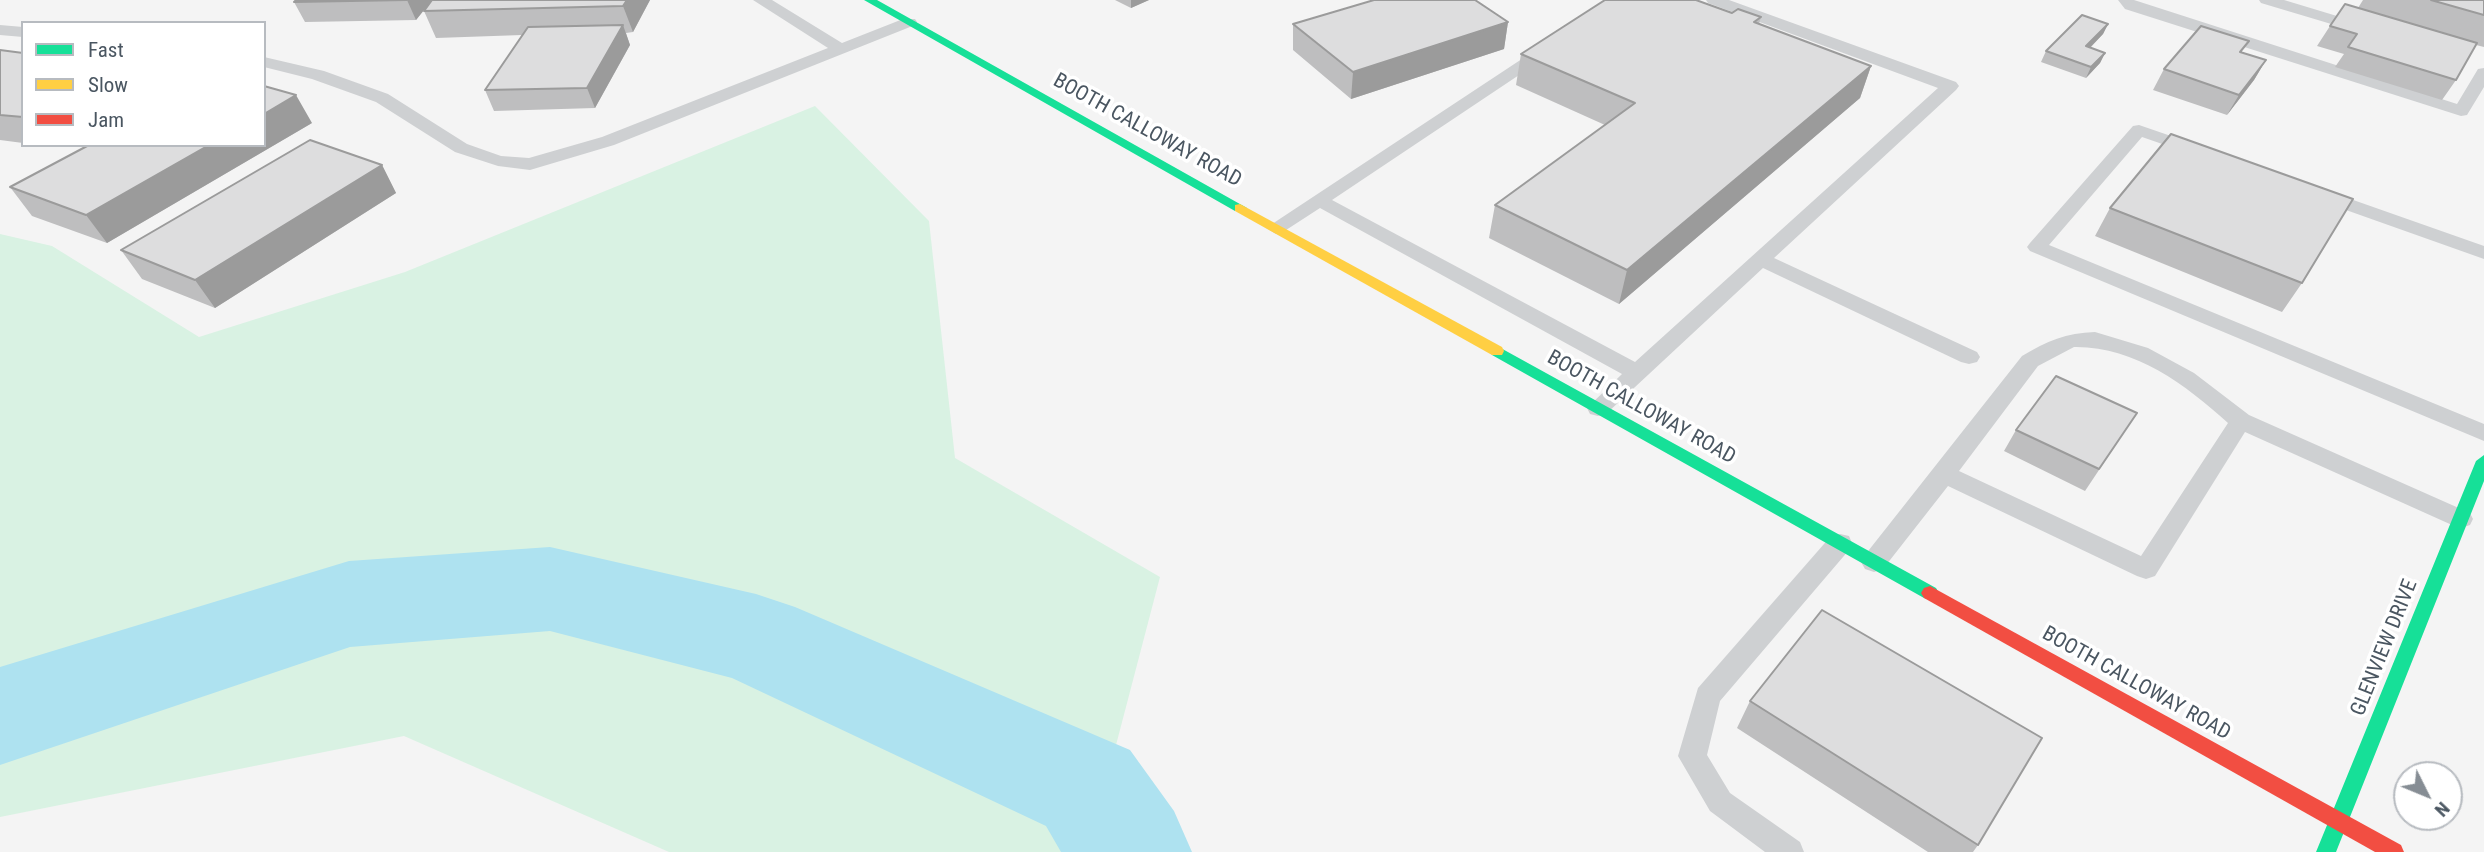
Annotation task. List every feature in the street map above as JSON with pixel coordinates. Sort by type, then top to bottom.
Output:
[{"type":"street","name":"BOOTH CALLOWAY ROAD","points":[[869,0],[2394,852]]},
{"type":"street","name":"GLENVIEW DRIVE","points":[[2326,852],[2484,461]]},
{"type":"lane","points":[[761,0],[841,49]]},
{"type":"lane","points":[[1598,408],[1950,86],[1714,0]]},
{"type":"lane","points":[[2126,0],[2132,6],[2460,111],[2480,67]]},
{"type":"lane","points":[[2267,0],[2382,35]]},
{"type":"lane","points":[[266,62],[318,75],[382,98],[461,148],[498,161],[530,164],[608,141],[909,22]]},
{"type":"lane","points":[[0,30],[21,32]]},
{"type":"lane","points":[[1276,228],[1553,46]]},
{"type":"lane","points":[[2216,157],[2139,130],[2037,247],[2484,433]]},
{"type":"lane","points":[[2305,189],[2484,253]]},
{"type":"lane","points":[[1319,200],[1637,373]]},
{"type":"lane","points":[[1761,259],[1969,357]]},
{"type":"lane","points":[[1874,562],[2030,361],[2046,351],[2075,340],[2105,342],[2164,363],[2219,401],[2241,421],[2461,519]]},
{"type":"lane","points":[[1944,474],[2146,569],[2241,421]]},
{"type":"lane","points":[[1789,852],[1720,802],[1692,756],[1708,696],[1840,543]]},
{"type":"green space","points":[[815,106],[929,221],[955,458],[1160,577],[1088,852],[669,852],[404,736],[0,817],[0,234],[52,246],[199,337],[405,272]]},
{"type":"building","points":[[296,0],[407,0],[294,2]]},
{"type":"building","points":[[432,0],[627,0],[623,6],[424,11]]},
{"type":"building","points":[[1374,0],[1475,0],[1508,22],[1353,72],[1293,24]]},
{"type":"building","points":[[1605,0],[1696,0],[1732,13],[1738,9],[1761,17],[1754,22],[1871,66],[1627,270],[1495,205],[1635,103],[1521,54]]},
{"type":"building","points":[[2431,0],[2484,0],[2484,15]]},
{"type":"building","points":[[2345,4],[2477,43],[2456,80],[2348,47],[2357,34],[2330,26]]},
{"type":"building","points":[[2082,15],[2108,24],[2086,46],[2105,53],[2091,67],[2046,51]]},
{"type":"building","points":[[623,25],[587,88],[485,90],[528,27]]},
{"type":"building","points":[[2201,26],[2249,41],[2240,52],[2266,60],[2239,95],[2164,69]]},
{"type":"building","points":[[0,50],[21,53],[21,117],[0,115]]},
{"type":"building","points":[[266,87],[296,95],[266,113]]},
{"type":"building","points":[[2171,134],[2353,199],[2302,283],[2110,208]]},
{"type":"building","points":[[310,140],[382,165],[195,280],[121,250]]},
{"type":"building","points":[[85,147],[205,147],[86,215],[10,187]]},
{"type":"building","points":[[2056,376],[2137,413],[2099,469],[2016,430]]},
{"type":"building","points":[[1822,610],[2042,738],[1978,845],[1750,701]]},
{"type":"waterway","points":[[0,716],[349,604],[550,589],[756,639],[1088,788],[1130,852]]},
{"type":"traffic: fast","points":[[869,0],[1240,208]]},
{"type":"traffic: fast","points":[[1497,351],[1930,593]]},
{"type":"traffic: fast","points":[[2326,852],[2484,461]]},
{"type":"traffic: slow","points":[[1240,208],[1497,351]]},
{"type":"traffic: jam","points":[[1930,593],[2394,852]]}]
